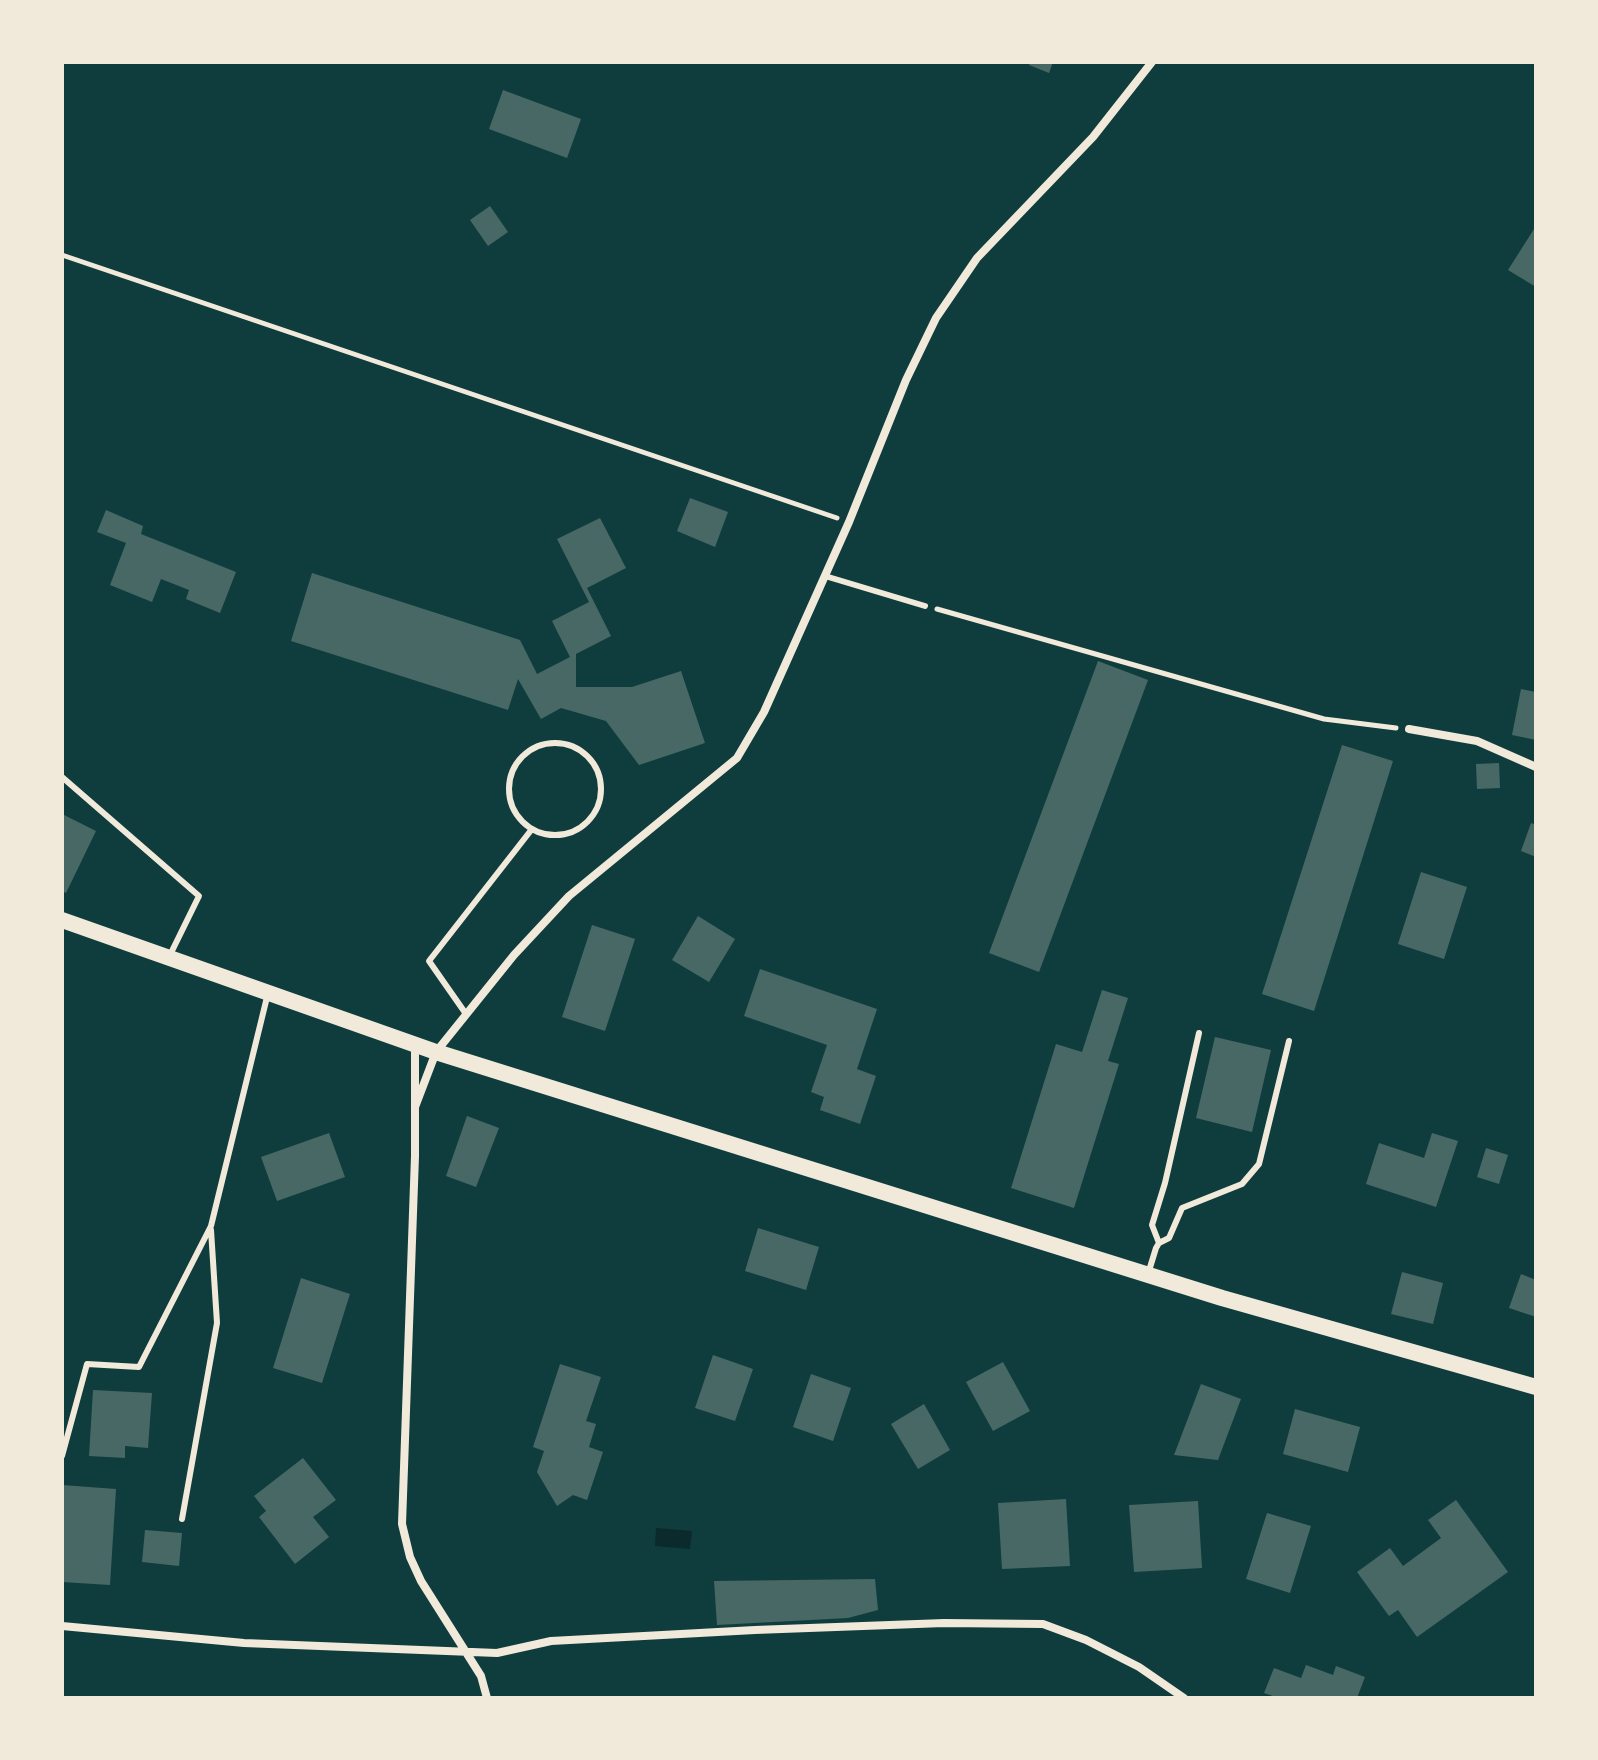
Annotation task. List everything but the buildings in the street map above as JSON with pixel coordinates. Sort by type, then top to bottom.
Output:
[{"type":"main road","points":[[62,920],[436,1052],[1222,1298],[1536,1387]]},
{"type":"street","points":[[415,1107],[436,1052],[514,955],[569,896],[737,758],[764,712],[849,522],[906,380],[947,299],[986,247],[1093,137],[1152,62]]},
{"type":"street","points":[[1409,729],[1477,741],[1536,767]]},
{"type":"street","points":[[415,1045],[402,1524],[410,1557],[427,1594],[481,1676],[487,1698]]},
{"type":"street","points":[[62,1626],[244,1643],[497,1653],[551,1641],[755,1630],[944,1623],[1043,1624],[1086,1640],[1139,1667],[1184,1698]]},
{"type":"lane","points":[[825,576],[925,606]]},
{"type":"lane","points":[[544,744],[574,746],[587,755],[596,767],[601,781],[597,810],[576,831],[561,835],[532,829],[520,819],[512,806],[509,790],[511,775],[518,761],[530,750],[544,744]]},
{"type":"lane","points":[[62,777],[199,896],[168,958]]},
{"type":"lane","points":[[466,1014],[429,961],[532,829]]},
{"type":"lane","points":[[62,1456],[87,1364],[139,1367],[211,1226],[268,993]]},
{"type":"lane","points":[[1148,1274],[1159,1243],[1152,1225],[1199,1033]]},
{"type":"lane","points":[[1159,1243],[1169,1238],[1182,1208],[1242,1184],[1259,1164],[1289,1041]]},
{"type":"lane","points":[[182,1519],[217,1323],[211,1226]]},
{"type":"path","points":[[62,255],[849,522]]},
{"type":"path","points":[[925,606],[1324,719],[1409,729]]},
{"type":"water","points":[[656,1528],[692,1531],[690,1549],[655,1546]]}]
